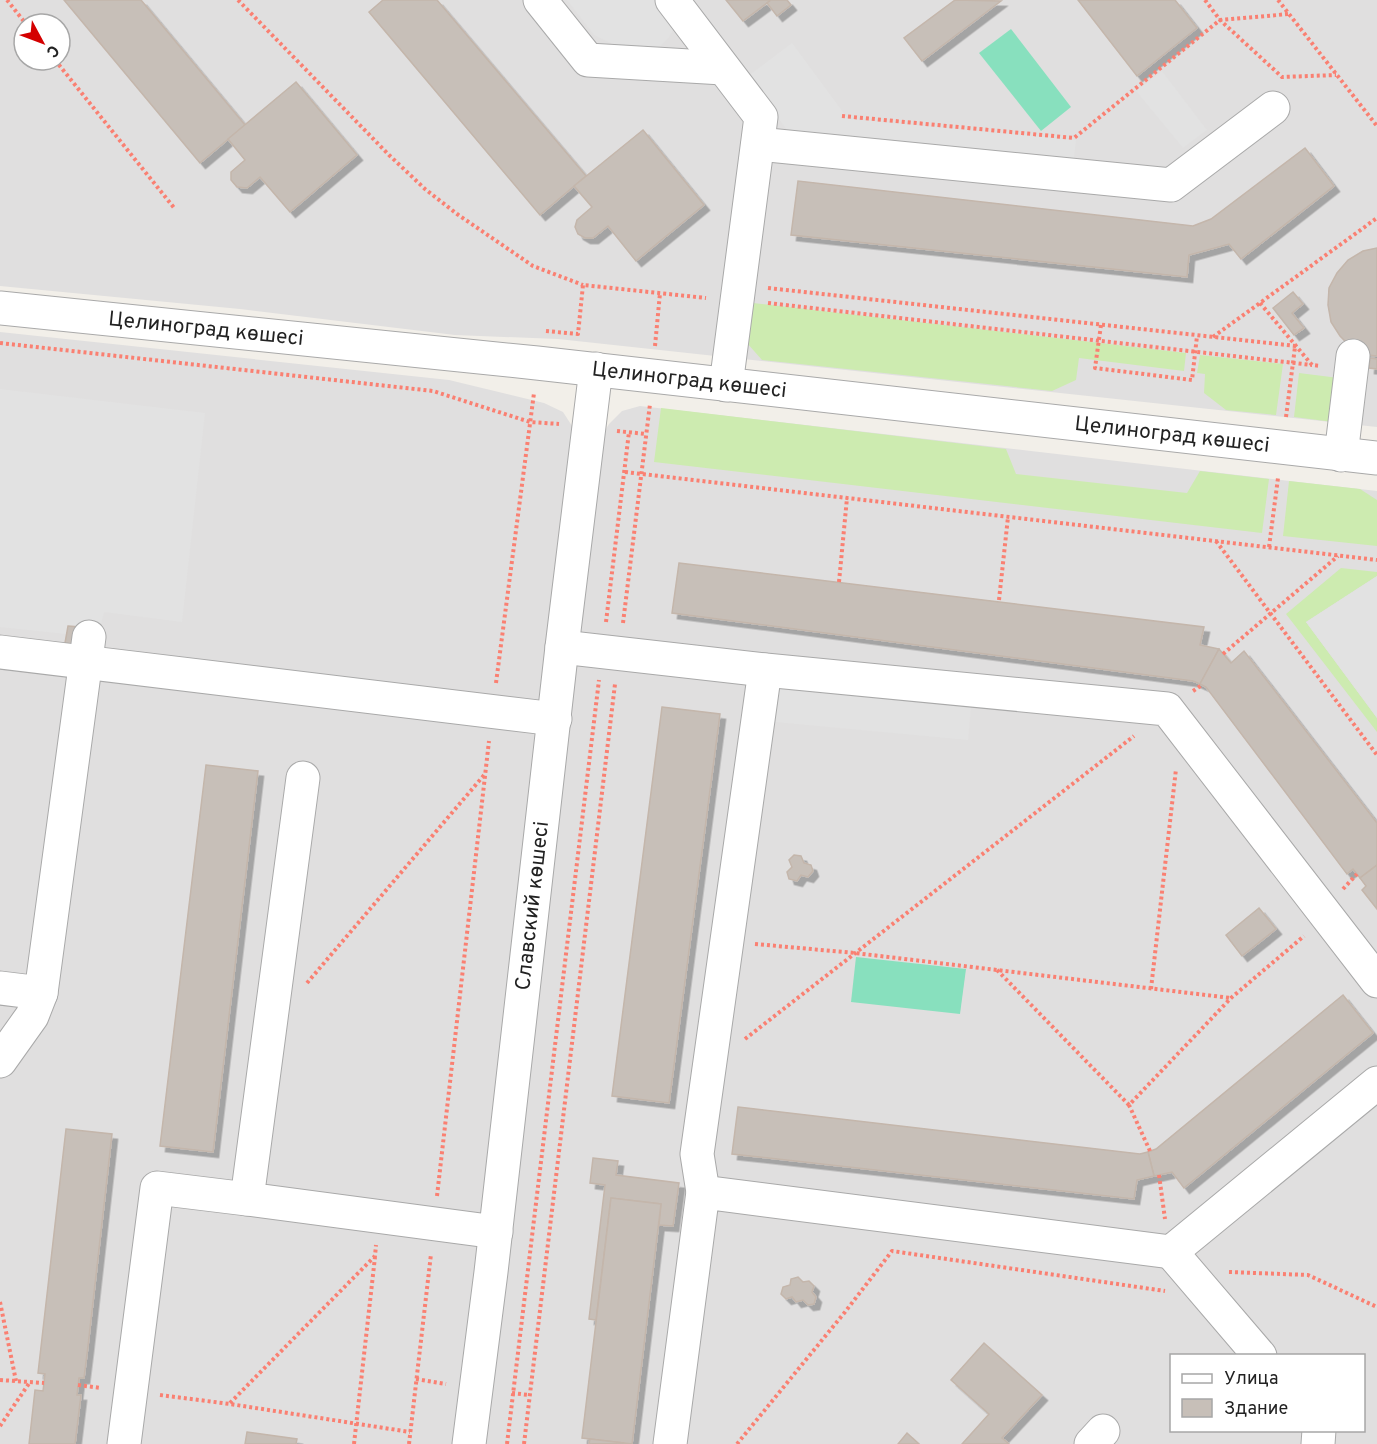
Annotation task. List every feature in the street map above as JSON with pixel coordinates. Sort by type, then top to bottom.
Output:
[{"type":"street","points":[[540,0],[588,60],[723,68]]},
{"type":"street","points":[[672,0],[761,117],[734,295],[726,385]]},
{"type":"street","points":[[758,144],[1171,185],[1273,108]]},
{"type":"street","name":"Целиноград көшесі","points":[[0,308],[653,375],[1377,458]]},
{"type":"street","points":[[1341,455],[1353,356]]},
{"type":"street","name":"Славский көшесі","points":[[469,1444],[596,369]]},
{"type":"street","points":[[562,647],[1174,718],[1377,981]]},
{"type":"street","points":[[0,1061],[32,1016],[41,993],[87,649]]},
{"type":"street","points":[[0,652],[87,649],[555,719]]},
{"type":"street","points":[[670,1444],[703,1192],[697,1154],[765,670]]},
{"type":"street","points":[[247,1199],[303,778]]},
{"type":"street","points":[[0,988],[41,993]]},
{"type":"street","points":[[1171,1252],[1377,1083]]},
{"type":"street","points":[[124,1444],[157,1188],[495,1232]]},
{"type":"street","points":[[703,1192],[1171,1252],[1258,1354]]},
{"type":"path","points":[[6,0],[16,12]]},
{"type":"path","points":[[238,0],[425,189],[532,266],[583,285],[660,293],[734,295],[1101,325],[1296,346]]},
{"type":"path","points":[[1205,0],[1220,20],[1282,77],[1336,75]]},
{"type":"path","points":[[1278,0],[1377,126]]},
{"type":"path","points":[[842,116],[1074,138],[1220,20],[1289,14]]},
{"type":"path","points":[[64,72],[175,209]]},
{"type":"path","points":[[1212,338],[1377,218]]},
{"type":"path","points":[[542,330],[578,334],[583,285]]},
{"type":"path","points":[[507,1444],[611,653],[641,474],[660,293]]},
{"type":"path","points":[[734,295],[1098,341],[1312,365]]},
{"type":"path","points":[[1260,303],[1296,346],[1285,427]]},
{"type":"path","points":[[1101,325],[1095,368],[1192,380],[1197,336]]},
{"type":"path","points":[[0,343],[433,391],[530,422],[492,710],[409,1444]]},
{"type":"path","points":[[524,1444],[611,653],[629,432]]},
{"type":"path","points":[[625,472],[1377,560]]},
{"type":"path","points":[[1269,548],[1279,474]]},
{"type":"path","points":[[839,582],[847,498]]},
{"type":"path","points":[[999,600],[1008,517]]},
{"type":"path","points":[[1216,541],[1377,755]]},
{"type":"path","points":[[1223,654],[1339,556]]},
{"type":"path","points":[[710,1067],[855,952],[1174,718],[1202,685]]},
{"type":"path","points":[[1151,989],[1174,718]]},
{"type":"path","points":[[301,990],[486,774]]},
{"type":"path","points":[[1129,1106],[1231,998],[1318,923],[1357,874]]},
{"type":"path","points":[[727,942],[855,952],[1231,998]]},
{"type":"path","points":[[996,969],[1129,1106],[1150,1151]]},
{"type":"path","points":[[1159,1175],[1171,1252]]},
{"type":"path","points":[[354,1444],[378,1235]]},
{"type":"path","points":[[737,1444],[892,1251],[1168,1291],[1222,1272],[1308,1275],[1377,1307]]},
{"type":"path","points":[[375,1256],[230,1404],[410,1432]]},
{"type":"path","points":[[0,1302],[16,1381]]},
{"type":"path","points":[[0,1380],[44,1383]]},
{"type":"path","points":[[0,1426],[30,1382]]},
{"type":"shaded area","points":[[0,0],[1377,0],[1377,427],[558,339],[455,335],[240,309],[0,286]]},
{"type":"shaded area","points":[[567,0],[666,0],[676,25],[661,46],[648,48],[615,45],[594,35]]},
{"type":"shaded area","points":[[792,43],[848,119],[1076,140],[1074,158],[788,131],[747,77]]},
{"type":"shaded area","points":[[1162,71],[1207,130],[1183,148],[1136,91]]},
{"type":"shaded area","points":[[0,332],[449,380],[544,403],[563,412],[574,429],[456,1444],[0,1444]]},
{"type":"shaded area","points":[[0,389],[205,413],[182,622],[104,612],[98,638],[78,645],[65,643],[66,634],[0,627]]},
{"type":"shaded area","points":[[640,406],[1377,491],[1377,1444],[484,1444],[599,441],[609,424],[622,411]]},
{"type":"shaded area","points":[[1377,576],[1377,718],[1306,622]]},
{"type":"shaded area","points":[[768,688],[971,706],[968,740],[765,721]]},
{"type":"green space","points":[[1011,29],[1071,107],[1041,131],[979,53]]},
{"type":"green space","points":[[753,303],[1186,353],[1184,371],[1079,358],[1076,380],[1052,391],[762,360],[747,343]]},
{"type":"green space","points":[[1200,355],[1283,364],[1276,415],[1226,410],[1204,393],[1205,374],[1197,373]]},
{"type":"green space","points":[[1299,373],[1339,378],[1333,422],[1294,417]]},
{"type":"green space","points":[[661,408],[1006,449],[1016,474],[1187,493],[1200,471],[1269,479],[1262,533],[654,462]]},
{"type":"green space","points":[[1289,481],[1360,489],[1377,500],[1377,546],[1283,536]]},
{"type":"green space","points":[[1341,568],[1377,572],[1377,576],[1306,622],[1377,718],[1377,732],[1286,614]]},
{"type":"green space","points":[[856,957],[966,969],[960,1014],[851,1002]]},
{"type":"building","points":[[64,0],[141,0],[245,125],[200,163]]},
{"type":"building","points":[[383,0],[437,0],[586,176],[540,215],[369,12]]},
{"type":"building","points":[[726,0],[771,0],[743,21]]},
{"type":"building","points":[[771,0],[787,0],[791,5],[777,16],[767,3]]},
{"type":"building","points":[[955,0],[1001,1],[922,61],[904,38]]},
{"type":"building","points":[[1078,0],[1175,0],[1197,28],[1137,76]]},
{"type":"building","points":[[296,82],[357,155],[290,212],[260,177],[247,188],[237,187],[231,180],[231,172],[245,160],[228,139]]},
{"type":"building","points":[[643,130],[704,205],[636,261],[608,226],[593,238],[585,238],[578,234],[575,227],[577,220],[592,207],[574,186]]},
{"type":"building","points":[[1305,148],[1334,186],[1241,259],[1229,244],[1189,255],[1187,277],[791,235],[798,181],[1193,226],[1211,219]]},
{"type":"building","points":[[1377,248],[1377,356],[1352,348],[1340,336],[1331,322],[1328,305],[1329,288],[1337,273],[1348,260],[1363,251]]},
{"type":"building","points":[[1293,292],[1303,304],[1292,313],[1304,328],[1294,335],[1273,308]]},
{"type":"building","points":[[1370,358],[1377,359],[1377,369],[1369,368]]},
{"type":"building","points":[[679,563],[1204,627],[1200,645],[1219,649],[1200,684],[1193,681],[672,613]]},
{"type":"building","points":[[68,626],[80,627],[78,645],[65,643]]},
{"type":"building","points":[[1219,649],[1231,663],[1244,651],[1377,823],[1377,865],[1360,878],[1353,869],[1347,874],[1206,687],[1200,684]]},
{"type":"building","points":[[662,707],[720,714],[669,1103],[612,1096]]},
{"type":"building","points":[[206,765],[258,771],[213,1152],[160,1146]]},
{"type":"building","points":[[794,855],[801,856],[804,863],[811,865],[813,871],[808,877],[801,875],[797,881],[789,879],[787,872],[792,867],[789,860]]},
{"type":"building","points":[[1377,865],[1377,909],[1362,890],[1366,886],[1360,878]]},
{"type":"building","points":[[1259,908],[1276,929],[1242,956],[1226,935]]},
{"type":"building","points":[[1343,995],[1373,1033],[1184,1188],[1172,1172],[1154,1176],[1148,1152],[1156,1149]]},
{"type":"building","points":[[738,1107],[1140,1154],[1148,1152],[1154,1176],[1137,1180],[1134,1199],[732,1154]]},
{"type":"building","points":[[66,1129],[112,1134],[88,1346],[84,1378],[79,1378],[77,1395],[81,1395],[75,1444],[29,1444],[35,1390],[43,1391],[45,1374],[38,1373]]},
{"type":"building","points":[[593,1158],[618,1161],[616,1175],[679,1183],[673,1226],[659,1225],[661,1204],[611,1198],[596,1320],[589,1319],[605,1185],[590,1183]]},
{"type":"building","points":[[611,1198],[661,1204],[632,1444],[582,1438]]},
{"type":"building","points":[[798,1277],[803,1282],[809,1281],[814,1286],[812,1292],[816,1297],[814,1304],[808,1305],[803,1300],[796,1302],[792,1297],[786,1299],[781,1294],[783,1287],[790,1285],[791,1279]]},
{"type":"building","points":[[984,1343],[1042,1395],[1002,1438],[1009,1444],[962,1444],[989,1414],[951,1380]]},
{"type":"building","points":[[247,1432],[297,1439],[296,1444],[245,1444]]},
{"type":"building","points":[[907,1433],[919,1444],[898,1444]]},
{"type":"building","points":[[590,1439],[624,1443],[589,1444]]}]
